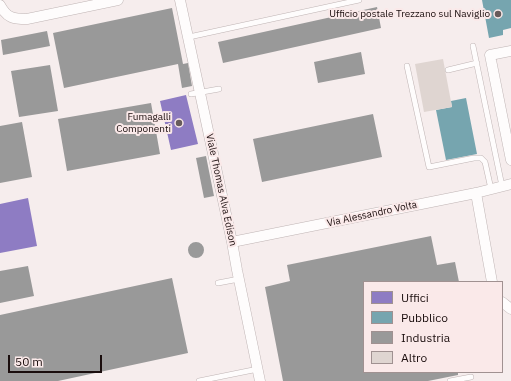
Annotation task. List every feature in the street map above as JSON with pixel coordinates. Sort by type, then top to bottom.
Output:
[{"type":"street","points":[[0,5],[10,17],[27,19],[118,0]]},
{"type":"street","name":"Viale Thomas Alva Edison","points":[[180,0],[189,37],[195,93],[232,242],[260,381]]},
{"type":"street","points":[[511,51],[490,55],[511,160]]},
{"type":"street","name":"Via Alessandro Volta","points":[[232,242],[476,193],[506,185]]},
{"type":"street","points":[[476,193],[492,281]]},
{"type":"street","points":[[503,303],[511,309]]},
{"type":"lane","points":[[189,37],[359,0]]},
{"type":"lane","points":[[474,46],[506,185]]},
{"type":"lane","points":[[448,70],[477,63]]},
{"type":"lane","points":[[407,66],[429,167],[481,158],[486,162],[491,189]]},
{"type":"lane","points":[[195,93],[219,89]]},
{"type":"lane","points":[[218,283],[239,279]]},
{"type":"lane","points":[[199,381],[258,369]]},
{"type":"lane","points":[[450,381],[471,377]]},
{"type":"building: Uffici","name":"Fumagalli Componenti","points":[[186,95],[198,144],[171,150],[160,101]]},
{"type":"building: Uffici","points":[[28,198],[37,246],[0,253],[0,204]]},
{"type":"building: Pubblico","name":"Ufficio postale Trezzano sul Naviglio","points":[[482,0],[511,0],[511,28],[503,30],[503,35],[489,38]]},
{"type":"building: Pubblico","points":[[466,98],[477,154],[446,160],[436,110],[452,107],[451,101]]},
{"type":"building: Industria","points":[[377,7],[381,28],[223,63],[218,42]]},
{"type":"building: Industria","points":[[172,8],[183,64],[188,63],[192,86],[182,88],[178,64],[64,88],[53,33]]},
{"type":"building: Industria","points":[[47,31],[50,46],[3,55],[1,40]]},
{"type":"building: Industria","points":[[361,52],[365,74],[318,83],[314,62]]},
{"type":"building: Industria","points":[[50,65],[58,111],[19,117],[11,71]]},
{"type":"building: Industria","points":[[151,103],[160,154],[67,171],[58,119]]},
{"type":"building: Industria","points":[[373,114],[382,157],[262,182],[253,139]]},
{"type":"building: Industria","points":[[22,122],[32,177],[0,183],[0,126]]},
{"type":"building: Industria","points":[[206,156],[214,196],[204,198],[196,158]]},
{"type":"building: Industria","points":[[431,236],[437,265],[455,262],[459,281],[363,281],[363,373],[458,373],[458,375],[428,381],[283,381],[265,287],[290,281],[287,265]]},
{"type":"building: Industria","points":[[196,242],[202,244],[204,250],[202,256],[196,258],[190,256],[188,250],[190,244]]},
{"type":"building: Industria","points":[[28,266],[34,296],[0,303],[0,271]]},
{"type":"building: Industria","points":[[172,278],[188,353],[58,381],[0,381],[0,315]]},
{"type":"building: Altro","points":[[443,59],[452,107],[424,112],[415,64]]},
{"type":"place","name":"Ufficio postale Trezzano sul Naviglio","points":[[498,14]]},
{"type":"place","name":"Fumagalli Componenti","points":[[179,123]]}]
